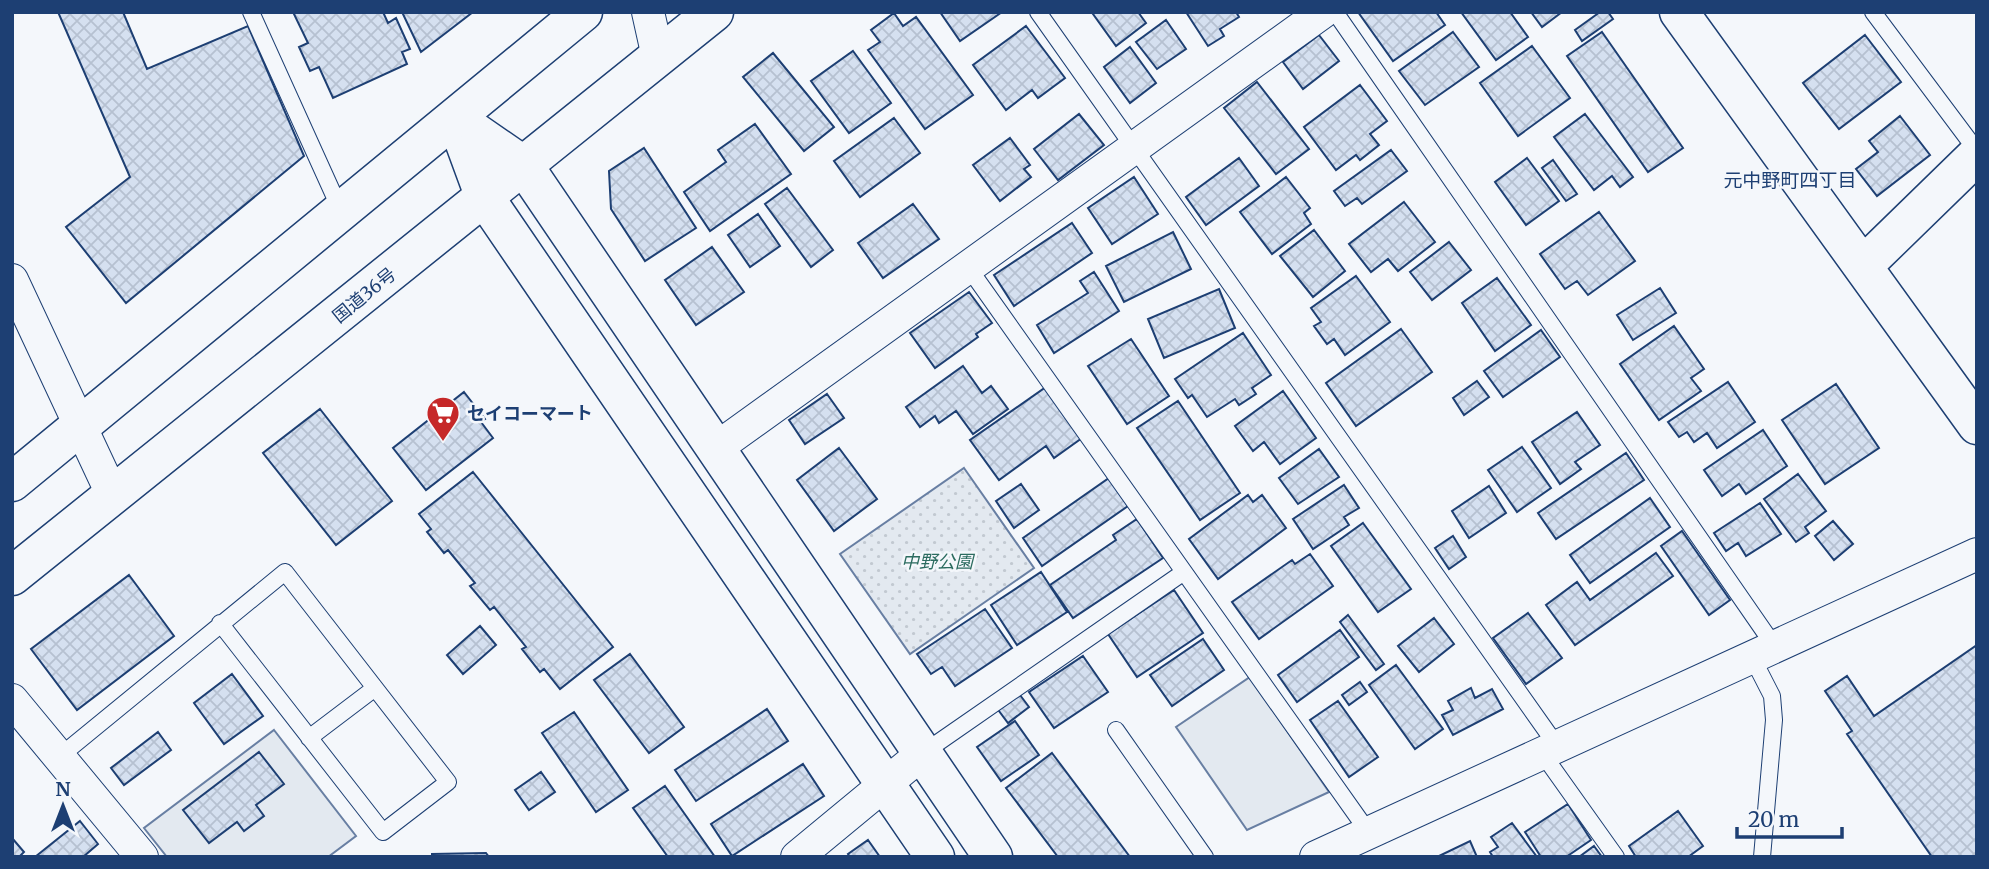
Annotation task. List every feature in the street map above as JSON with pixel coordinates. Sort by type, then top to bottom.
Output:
[{"type":"main road","points":[[12,482],[81,428],[583,12]]},
{"type":"main road","name":"国道36号","points":[[12,576],[714,12]]},
{"type":"main road","points":[[1679,12],[1977,425]]},
{"type":"main road","points":[[456,119],[524,166],[993,857]]},
{"type":"main road","points":[[456,119],[485,198],[935,857]]},
{"type":"main road","points":[[1863,265],[1977,153]]},
{"type":"street","points":[[648,12],[658,57]]},
{"type":"street","points":[[715,449],[1323,12]]},
{"type":"street","points":[[12,279],[113,496]]},
{"type":"street","points":[[1316,857],[1977,554]]},
{"type":"street","points":[[12,700],[142,857]]},
{"type":"street","points":[[797,857],[923,753]]},
{"type":"lane","points":[[251,12],[341,212]]},
{"type":"lane","points":[[1038,12],[1550,750],[1616,857]]},
{"type":"lane","points":[[1335,12],[1763,652],[1774,720],[1762,857]]},
{"type":"lane","points":[[1873,12],[1977,153]]},
{"type":"lane","points":[[968,267],[1369,833]]},
{"type":"lane","points":[[59,757],[220,623],[285,572],[448,782],[383,832],[220,623]]},
{"type":"lane","points":[[923,753],[1185,572]]},
{"type":"lane","points":[[309,738],[375,688]]},
{"type":"lane","points":[[1116,730],[1205,857]]},
{"type":"green space","name":"中野公園","points":[[964,468],[1034,568],[910,654],[840,554]]},
{"type":"green space","points":[[1250,677],[1329,792],[1247,830],[1176,727]]},
{"type":"green space","points":[[274,730],[356,836],[328,857],[167,857],[144,828]]},
{"type":"building","points":[[58,12],[123,12],[147,69],[248,26],[304,156],[126,303],[66,227],[130,177]]},
{"type":"building","points":[[293,12],[383,12],[388,23],[396,18],[410,49],[402,52],[407,64],[333,98],[319,67],[310,71],[299,47],[308,43]]},
{"type":"building","points":[[402,12],[473,12],[421,52]]},
{"type":"building","points":[[940,12],[1002,12],[960,41]]},
{"type":"building","points":[[1138,12],[1146,23],[1116,46],[1093,14]]},
{"type":"building","points":[[1186,12],[1236,12],[1239,17],[1220,29],[1224,36],[1208,46]]},
{"type":"building","points":[[1358,12],[1436,12],[1445,25],[1393,61]]},
{"type":"building","points":[[1461,12],[1510,12],[1528,37],[1496,60]]},
{"type":"building","points":[[1531,12],[1562,12],[1542,27]]},
{"type":"building","points":[[1600,12],[1608,12],[1613,19],[1582,41],[1575,30]]},
{"type":"building","points":[[894,13],[903,26],[916,17],[973,95],[925,129],[868,50],[880,42],[871,30]]},
{"type":"building","points":[[1166,20],[1186,49],[1157,69],[1136,42]]},
{"type":"building","points":[[1026,26],[1065,78],[1038,98],[1032,90],[1006,110],[973,65]]},
{"type":"building","points":[[1453,32],[1479,67],[1425,105],[1399,71]]},
{"type":"building","points":[[1602,32],[1683,148],[1648,172],[1567,56]]},
{"type":"building","points":[[1319,35],[1339,61],[1303,89],[1283,62]]},
{"type":"building","points":[[1865,35],[1901,82],[1839,129],[1803,83]]},
{"type":"building","points":[[1532,46],[1570,98],[1518,136],[1480,83]]},
{"type":"building","points":[[1130,47],[1156,83],[1130,103],[1104,67]]},
{"type":"building","points":[[853,51],[891,103],[849,133],[811,81]]},
{"type":"building","points":[[773,53],[834,127],[804,151],[743,77]]},
{"type":"building","points":[[1257,82],[1309,149],[1276,174],[1224,108]]},
{"type":"building","points":[[1360,85],[1387,121],[1370,134],[1379,145],[1360,160],[1356,155],[1336,170],[1304,127]]},
{"type":"building","points":[[1079,114],[1104,145],[1058,180],[1034,149]]},
{"type":"building","points":[[1585,114],[1633,177],[1620,187],[1612,176],[1594,190],[1554,137]]},
{"type":"building","points":[[1900,116],[1930,155],[1877,196],[1856,169],[1878,152],[1869,141]]},
{"type":"building","points":[[894,118],[920,153],[860,197],[834,161]]},
{"type":"building","points":[[755,124],[791,174],[710,231],[684,192],[726,162],[718,150]]},
{"type":"building","points":[[1010,138],[1030,165],[1024,169],[1031,177],[1000,201],[973,165]]},
{"type":"building","points":[[644,148],[696,228],[645,261],[611,209],[609,171]]},
{"type":"building","points":[[1391,150],[1407,171],[1362,204],[1357,198],[1345,206],[1334,191]]},
{"type":"building","points":[[1239,158],[1259,186],[1206,225],[1186,197]]},
{"type":"building","points":[[1527,158],[1559,201],[1526,225],[1495,182]]},
{"type":"building","points":[[1553,160],[1577,194],[1566,201],[1542,168]]},
{"type":"building","points":[[1134,177],[1158,214],[1112,244],[1088,208]]},
{"type":"building","points":[[1286,177],[1310,208],[1304,213],[1311,224],[1272,254],[1240,212]]},
{"type":"building","points":[[787,188],[833,250],[811,267],[765,204]]},
{"type":"building","points":[[1404,202],[1435,242],[1398,271],[1388,259],[1371,272],[1349,244]]},
{"type":"building","points":[[913,204],[939,239],[883,278],[858,243]]},
{"type":"building","points":[[1599,212],[1635,261],[1588,295],[1577,281],[1565,289],[1540,254]]},
{"type":"building","points":[[758,214],[780,246],[750,267],[728,235]]},
{"type":"building","points":[[1072,223],[1092,253],[1014,306],[994,275]]},
{"type":"building","points":[[1314,230],[1345,271],[1313,297],[1280,256]]},
{"type":"building","points":[[1173,232],[1191,269],[1124,302],[1106,266]]},
{"type":"building","points":[[1449,242],[1471,270],[1432,300],[1410,272]]},
{"type":"building","points":[[712,247],[744,292],[696,325],[665,280]]},
{"type":"building","points":[[1094,272],[1119,311],[1054,353],[1037,325],[1088,293],[1080,281]]},
{"type":"building","points":[[1356,276],[1390,322],[1345,355],[1334,339],[1327,344],[1314,326],[1321,322],[1311,308]]},
{"type":"building","points":[[1497,278],[1531,325],[1495,351],[1462,303]]},
{"type":"building","points":[[1660,288],[1676,313],[1633,340],[1617,315]]},
{"type":"building","points":[[1219,289],[1235,328],[1164,358],[1148,319]]},
{"type":"building","points":[[969,292],[992,323],[976,334],[978,337],[935,368],[910,333]]},
{"type":"building","points":[[1674,326],[1704,369],[1691,378],[1701,391],[1659,420],[1620,364]]},
{"type":"building","points":[[1401,329],[1432,372],[1356,426],[1326,383]]},
{"type":"building","points":[[1541,330],[1560,357],[1503,397],[1484,371]]},
{"type":"building","points":[[1243,333],[1271,375],[1252,388],[1256,394],[1239,405],[1235,399],[1207,417],[1192,395],[1188,398],[1175,379]]},
{"type":"building","points":[[1131,339],[1169,396],[1127,424],[1088,366]]},
{"type":"building","points":[[963,366],[982,393],[991,386],[1008,409],[973,434],[956,411],[939,423],[935,416],[920,427],[906,407]]},
{"type":"building","points":[[1477,381],[1489,397],[1464,415],[1453,398]]},
{"type":"building","points":[[1728,382],[1755,422],[1717,448],[1707,433],[1694,442],[1687,432],[1679,437],[1668,422]]},
{"type":"building","points":[[1836,384],[1879,448],[1825,484],[1782,420]]},
{"type":"building","points":[[1046,387],[1082,438],[1054,458],[1046,446],[999,480],[970,440]]},
{"type":"building","points":[[1283,391],[1316,438],[1280,464],[1264,442],[1253,451],[1235,426]]},
{"type":"building","name":"セイコーマート","points":[[464,392],[485,419],[481,422],[493,438],[426,490],[393,448]]},
{"type":"building","points":[[827,394],[844,418],[805,444],[789,420]]},
{"type":"building","points":[[1178,401],[1240,493],[1200,520],[1137,428]]},
{"type":"building","points":[[320,409],[392,501],[336,545],[263,453]]},
{"type":"building","points":[[1577,412],[1600,445],[1575,462],[1581,469],[1560,484],[1532,442]]},
{"type":"building","points":[[1763,430],[1787,466],[1746,494],[1739,484],[1722,496],[1704,470]]},
{"type":"building","points":[[1522,447],[1551,488],[1517,512],[1488,470]]},
{"type":"building","points":[[839,448],[877,499],[834,531],[797,480]]},
{"type":"building","points":[[1319,449],[1339,477],[1298,504],[1279,478]]},
{"type":"building","points":[[1626,453],[1644,480],[1556,539],[1538,513]]},
{"type":"building","points":[[473,472],[613,647],[560,689],[544,669],[540,672],[522,649],[526,647],[494,607],[490,610],[470,586],[475,583],[448,550],[444,553],[427,532],[431,529],[419,514]]},
{"type":"building","points":[[1798,474],[1826,511],[1805,527],[1809,533],[1796,542],[1764,499]]},
{"type":"building","points":[[1109,478],[1128,506],[1042,566],[1023,538]]},
{"type":"building","points":[[1021,484],[1039,510],[1014,528],[996,501]]},
{"type":"building","points":[[1344,485],[1359,508],[1344,517],[1349,525],[1313,549],[1293,519]]},
{"type":"building","points":[[1489,486],[1506,513],[1469,538],[1452,511]]},
{"type":"building","points":[[1248,495],[1253,502],[1262,495],[1286,528],[1218,579],[1189,539]]},
{"type":"building","points":[[1650,498],[1670,527],[1590,583],[1570,555]]},
{"type":"building","points":[[1760,503],[1781,534],[1746,556],[1738,543],[1726,551],[1714,533]]},
{"type":"building","points":[[1137,519],[1163,558],[1073,618],[1050,585],[1116,540],[1113,535]]},
{"type":"building","points":[[1833,521],[1853,544],[1834,560],[1815,536]]},
{"type":"building","points":[[1363,523],[1411,589],[1378,612],[1331,546]]},
{"type":"building","points":[[1682,531],[1730,600],[1709,615],[1661,546]]},
{"type":"building","points":[[1453,536],[1466,557],[1449,569],[1435,548]]},
{"type":"building","points":[[1656,553],[1673,576],[1575,645],[1546,605],[1577,582],[1590,600]]},
{"type":"building","points":[[1310,554],[1333,586],[1259,639],[1232,602],[1292,560],[1295,564]]},
{"type":"building","points":[[1041,572],[1067,612],[1017,645],[991,605]]},
{"type":"building","points":[[129,575],[174,636],[77,710],[31,649]]},
{"type":"building","points":[[1174,590],[1203,633],[1137,677],[1108,634]]},
{"type":"building","points":[[985,609],[1012,648],[955,686],[942,667],[931,674],[917,654]]},
{"type":"building","points":[[1528,613],[1562,658],[1526,684],[1493,638]]},
{"type":"building","points":[[1348,615],[1384,664],[1376,670],[1340,622]]},
{"type":"building","points":[[1434,618],[1454,644],[1419,672],[1398,646]]},
{"type":"building","points":[[480,626],[496,645],[463,674],[447,655]]},
{"type":"building","points":[[1340,630],[1359,657],[1297,702],[1278,675]]},
{"type":"building","points":[[1203,639],[1224,670],[1172,706],[1150,675]]},
{"type":"building","points":[[1977,645],[1977,857],[1932,857],[1847,734],[1852,731],[1825,691],[1847,676],[1874,716]]},
{"type":"building","points":[[630,654],[684,727],[649,753],[594,680]]},
{"type":"building","points":[[1083,656],[1108,692],[1054,728],[1029,692]]},
{"type":"building","points":[[1396,665],[1443,729],[1415,749],[1369,685]]},
{"type":"building","points":[[232,674],[263,716],[224,744],[194,703]]},
{"type":"building","points":[[1360,682],[1367,692],[1349,705],[1342,695]]},
{"type":"building","points":[[1471,688],[1475,698],[1492,689],[1503,709],[1453,735],[1442,715],[1453,710],[1448,701]]},
{"type":"building","points":[[1017,691],[1029,707],[1008,723],[996,707]]},
{"type":"building","points":[[1338,701],[1378,757],[1349,777],[1310,720]]},
{"type":"building","points":[[767,709],[788,741],[696,801],[675,770]]},
{"type":"building","points":[[574,712],[628,790],[596,812],[542,733]]},
{"type":"building","points":[[1015,721],[1039,755],[1001,781],[977,747]]},
{"type":"building","points":[[158,732],[171,750],[124,785],[111,768]]},
{"type":"building","points":[[259,752],[284,784],[256,805],[264,816],[244,831],[237,822],[209,843],[183,810]]},
{"type":"building","points":[[1052,753],[1130,857],[1058,857],[1006,788]]},
{"type":"building","points":[[803,764],[824,796],[732,856],[711,824]]},
{"type":"building","points":[[541,772],[555,792],[529,810],[515,790]]},
{"type":"building","points":[[665,786],[715,857],[668,857],[633,808]]},
{"type":"building","points":[[1568,804],[1591,840],[1566,857],[1541,857],[1525,832]]},
{"type":"building","points":[[1678,811],[1703,846],[1688,857],[1636,857],[1629,846]]},
{"type":"building","points":[[80,821],[98,844],[83,857],[35,857]]},
{"type":"building","points":[[1512,823],[1537,857],[1493,857],[1490,852],[1498,847],[1491,837]]},
{"type":"building","points":[[12,838],[24,852],[19,857],[12,857]]},
{"type":"building","points":[[868,840],[880,857],[850,857],[848,854]]},
{"type":"building","points":[[1470,841],[1477,857],[1437,857]]},
{"type":"building","points":[[1594,846],[1602,857],[1579,857]]},
{"type":"building","points":[[486,853],[489,857],[432,857],[432,854]]},
{"type":"place","name":"セイコーマート","points":[[443,443]]},
{"type":"district","name":"元中野町四丁目","points":[[1790,180]]}]
